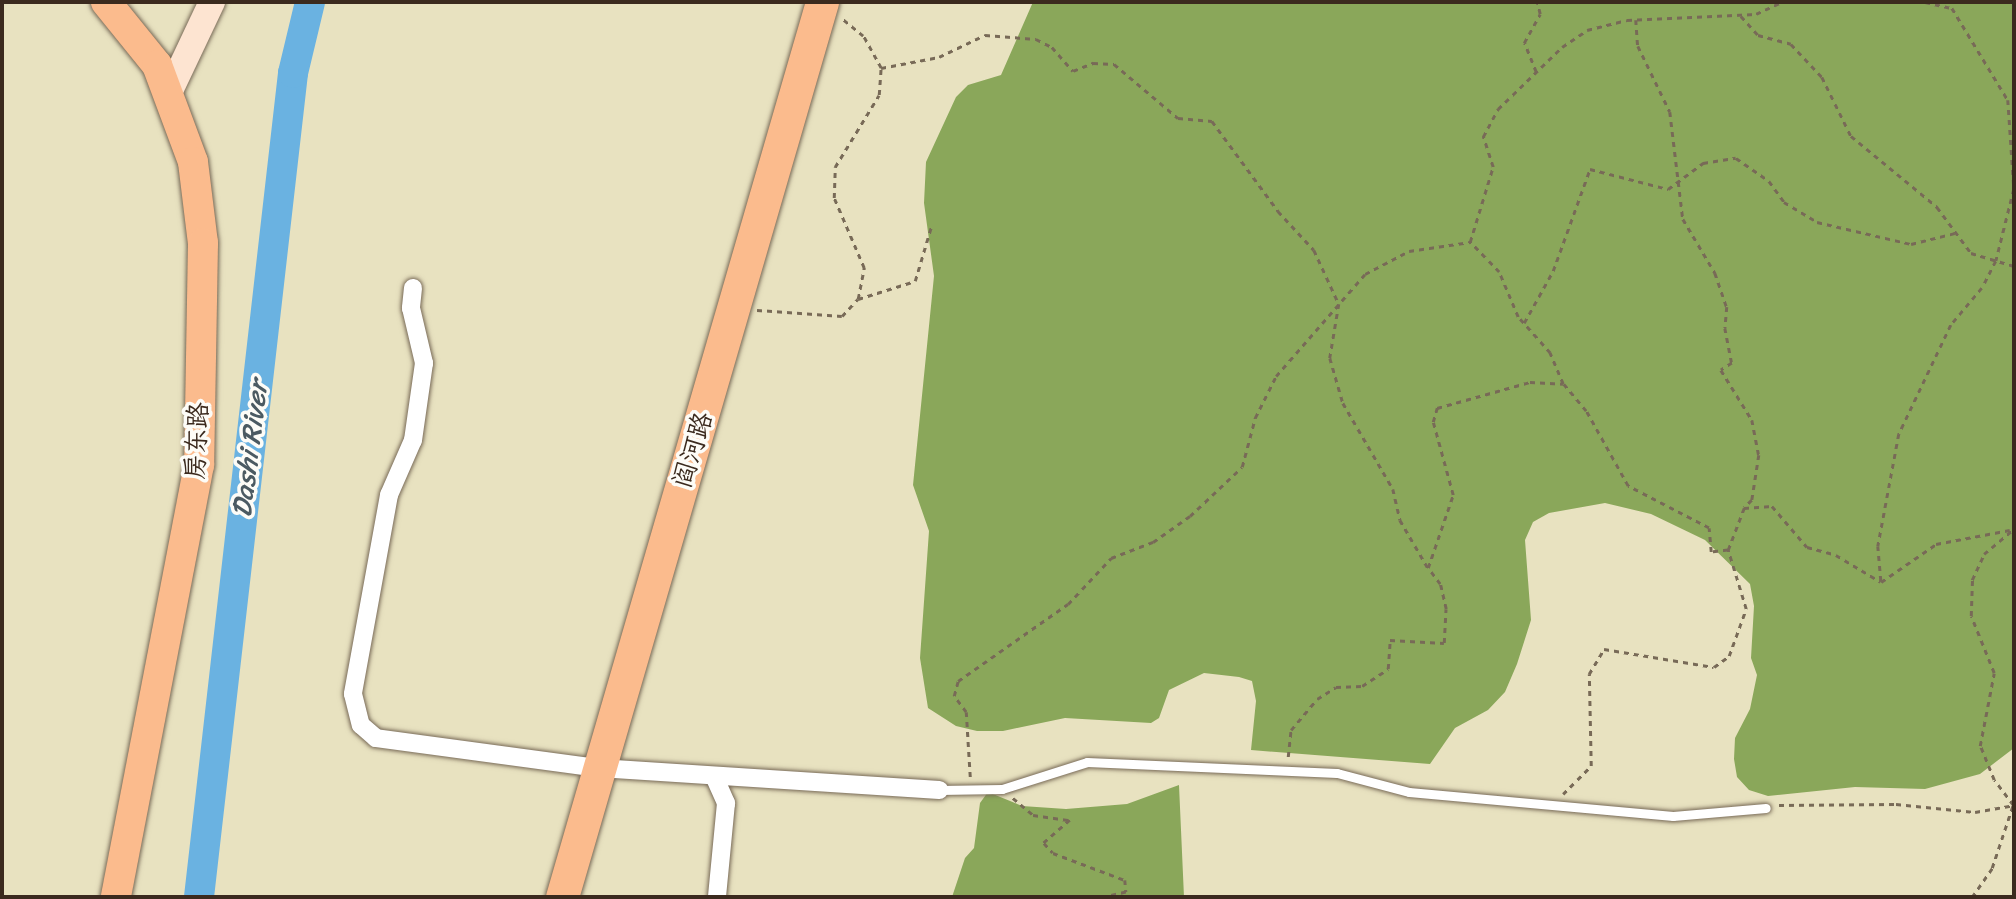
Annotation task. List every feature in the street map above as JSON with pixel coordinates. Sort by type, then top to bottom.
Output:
[{"type":"highway","name":"阎河路","points":[[562,897],[822,2]]},
{"type":"main road","name":"房东路","points":[[106,2],[157,65],[193,162],[203,243],[199,465],[116,897]]},
{"type":"street","points":[[168,95],[212,2]]},
{"type":"street","points":[[412,288],[411,308],[424,363],[413,440],[389,495],[353,694],[361,725],[376,738],[598,768],[939,790]]},
{"type":"street","points":[[714,776],[726,803],[717,897]]},
{"type":"lane","points":[[939,790],[1002,789],[1087,762],[1337,773],[1409,792],[1673,816],[1766,808]]},
{"type":"path","points":[[822,2],[863,36],[881,68],[878,95],[835,167],[834,198],[864,268],[858,299]]},
{"type":"path","points":[[1536,2],[1540,14],[1524,43],[1536,72]]},
{"type":"path","points":[[1470,242],[1493,167],[1483,137],[1497,109],[1587,30],[1636,20],[1756,14],[1782,2]]},
{"type":"path","points":[[1881,582],[1878,546],[1899,434],[1951,325],[1982,288],[1996,261],[2014,189],[2008,100],[1952,8],[1924,2]]},
{"type":"path","points":[[1741,15],[1758,35],[1791,44],[1822,77],[1852,136],[1937,207],[1971,253],[2014,266]]},
{"type":"path","points":[[1550,805],[1591,766],[1589,674],[1604,649],[1714,667],[1729,656],[1746,609],[1728,550],[1744,508],[1752,500],[1759,455],[1752,420],[1721,370],[1732,363],[1725,328],[1727,307],[1715,273],[1683,219],[1670,112],[1638,46],[1636,20]]},
{"type":"path","points":[[881,68],[939,57],[985,35],[1036,39],[1052,47],[1073,71],[1093,63],[1114,64],[1178,118],[1212,121],[1278,211],[1314,250],[1339,304],[1330,358],[1343,403],[1393,489],[1400,520],[1440,584],[1446,609],[1444,643],[1390,640],[1388,670],[1362,686],[1336,687],[1318,699],[1290,730],[1287,771]]},
{"type":"path","points":[[1524,323],[1553,271],[1590,169],[1668,189],[1677,185],[1703,163],[1737,158],[1769,181],[1784,202],[1817,222],[1910,244],[1955,233]]},
{"type":"path","points":[[735,308],[842,316],[858,299],[915,281],[932,224]]},
{"type":"path","points":[[970,789],[966,712],[954,696],[958,681],[1068,604],[1111,558],[1153,542],[1190,516],[1242,467],[1255,418],[1276,376],[1365,274],[1409,251],[1470,242]]},
{"type":"path","points":[[1470,242],[1499,272],[1524,323],[1550,353],[1563,384],[1586,411],[1628,486],[1709,528],[1711,552],[1728,550]]},
{"type":"path","points":[[1428,568],[1453,495],[1433,422],[1437,408],[1530,382],[1563,384]]},
{"type":"path","points":[[1744,508],[1772,506],[1807,547],[1836,555],[1881,582]]},
{"type":"path","points":[[1881,582],[1936,544],[2012,530]]},
{"type":"path","points":[[2012,530],[1984,554],[1972,580],[1971,616],[1994,673],[1980,746],[1994,780],[2014,805]]},
{"type":"path","points":[[1002,789],[1033,815],[1070,821],[1044,843],[1053,853],[1125,880],[1126,892],[1104,897]]},
{"type":"path","points":[[1766,808],[1795,802],[1975,812],[2014,805]]},
{"type":"path","points":[[1972,897],[1992,868],[2014,805]]},
{"type":"path","points":[[1065,897],[1091,897]]},
{"type":"green space","points":[[1033,2],[2014,2],[2014,748],[1980,774],[1925,789],[1855,787],[1768,796],[1749,790],[1737,777],[1734,759],[1735,738],[1750,709],[1757,675],[1751,658],[1754,606],[1750,584],[1705,540],[1651,514],[1605,503],[1549,513],[1533,522],[1525,540],[1531,620],[1517,664],[1505,692],[1488,710],[1455,728],[1430,764],[1251,750],[1256,701],[1252,681],[1204,673],[1169,690],[1159,718],[1151,723],[1065,718],[1003,731],[977,731],[956,726],[928,708],[920,658],[929,531],[913,485],[934,276],[924,203],[926,162],[956,97],[968,85],[1001,75]]},
{"type":"green space","points":[[1179,785],[1184,897],[952,897],[965,858],[974,848],[980,803],[988,792],[1022,806],[1066,809],[1127,804]]},
{"type":"waterway","name":"Dashi River","points":[[199,897],[293,73],[310,2]]}]
